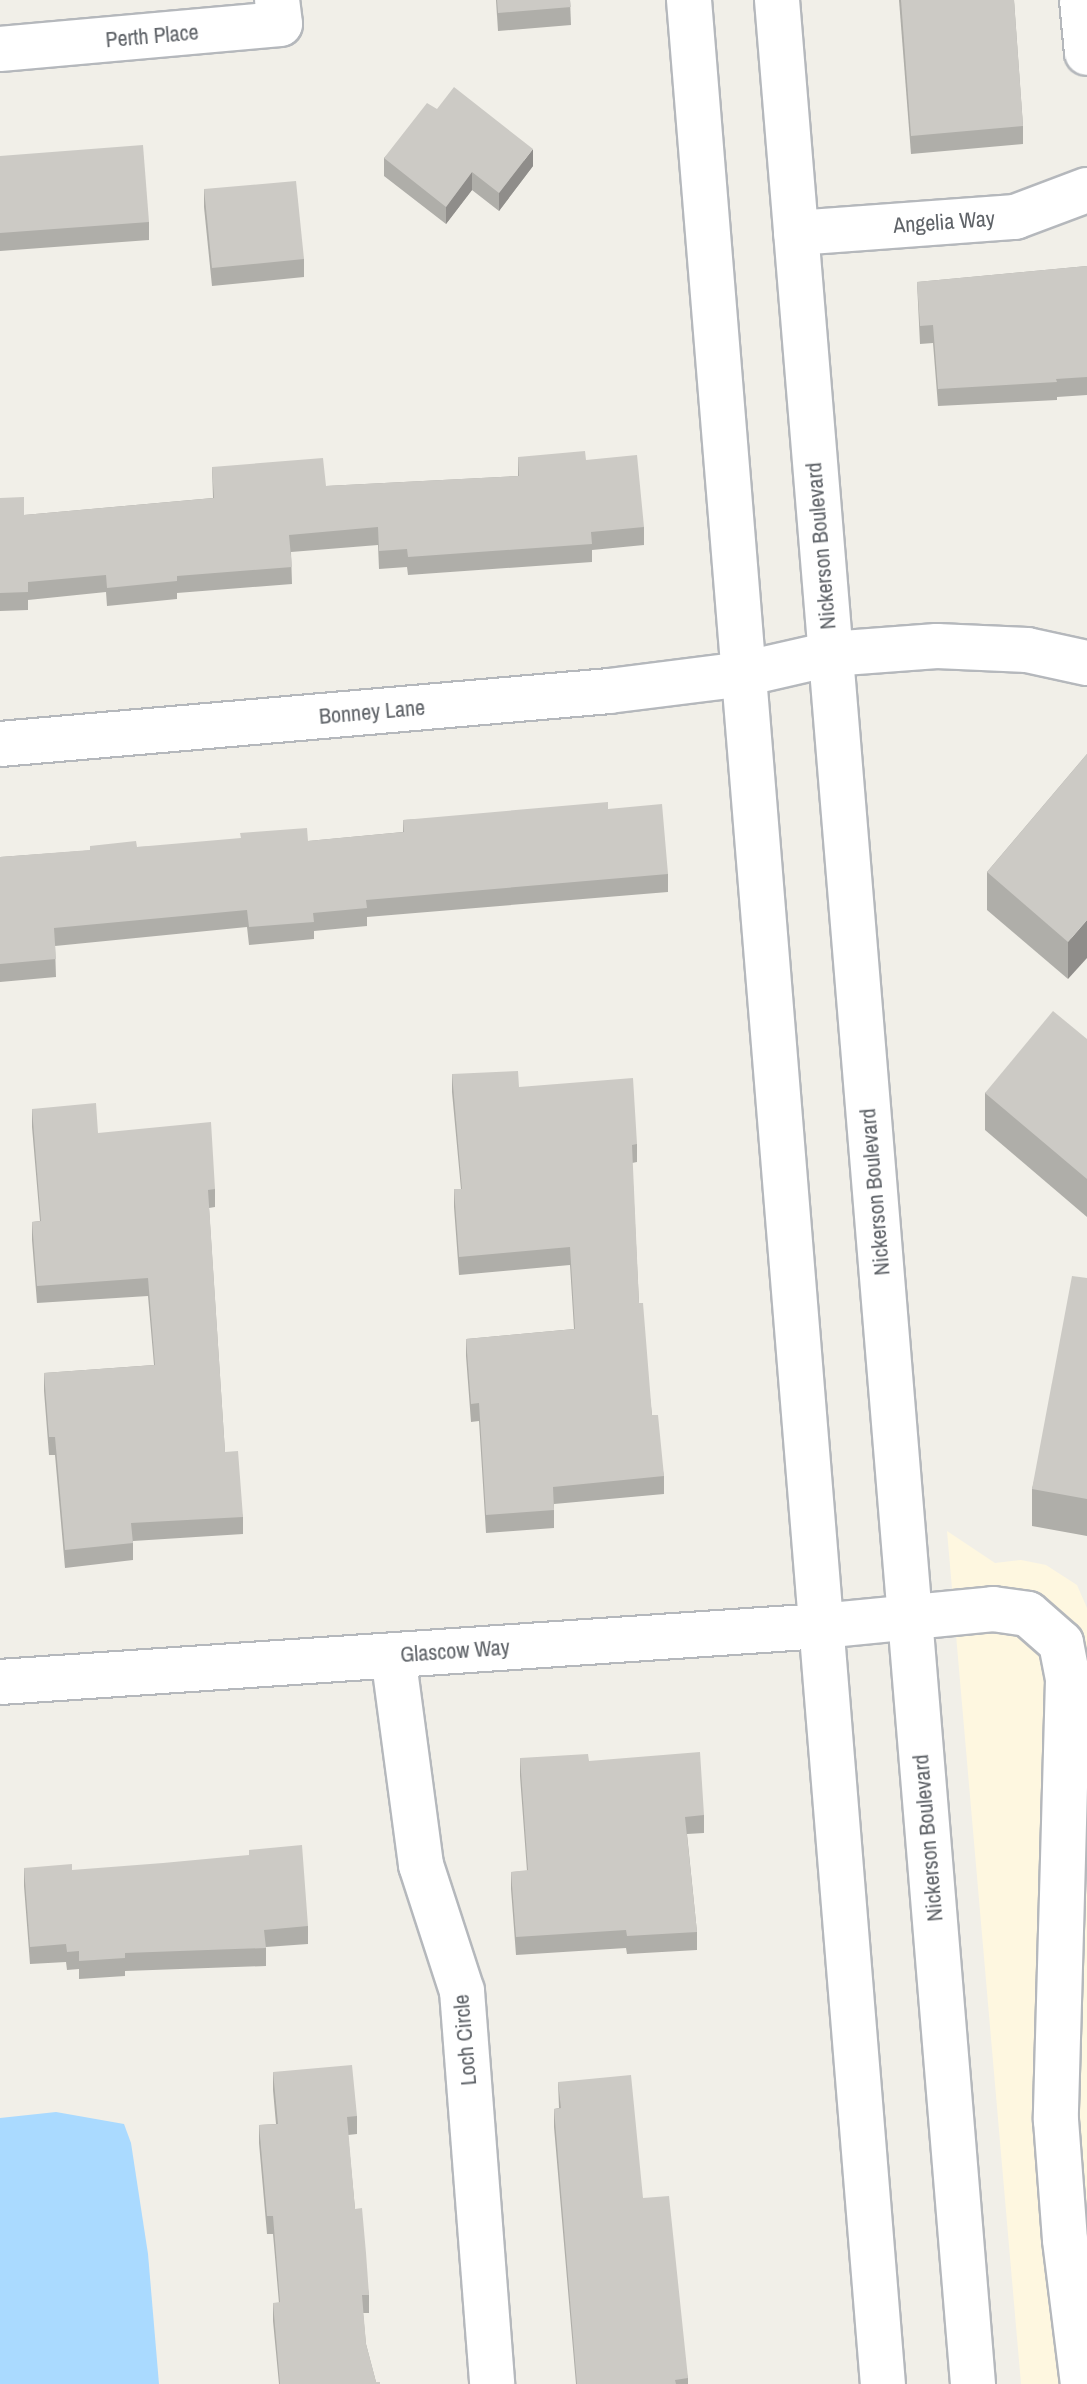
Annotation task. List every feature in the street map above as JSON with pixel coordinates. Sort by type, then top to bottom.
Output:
[{"type":"street","name":"Perth Place","points":[[0,49],[280,24],[277,0]]},
{"type":"street","points":[[689,0],[883,2384]]},
{"type":"street","name":"Nickerson Boulevard","points":[[777,0],[973,2384]]},
{"type":"street","points":[[1082,0],[1087,53]]},
{"type":"street","name":"Angelia Way","points":[[796,233],[1015,217],[1087,190]]},
{"type":"street","name":"Bonney Lane","points":[[0,744],[609,691],[743,674],[830,654],[967,647],[1027,650],[1087,663]]},
{"type":"street","name":"Glascow Way","points":[[0,1682],[821,1626],[993,1609],[1028,1614],[1061,1643],[1068,1680],[1074,1931],[1056,2120],[1065,2240],[1083,2384]]},
{"type":"street","name":"Loch Circle","points":[[393,1655],[421,1865],[462,1991],[492,2384]]},
{"type":"shaded area","points":[[947,1531],[995,1563],[1021,1560],[1046,1565],[1077,1585],[1087,1608],[1087,2384],[1021,2384]]},
{"type":"water","points":[[56,2112],[124,2124],[131,2143],[148,2254],[159,2384],[0,2384],[0,2118]]},
{"type":"building","points":[[497,0],[570,0],[571,7],[498,13]]},
{"type":"building","points":[[901,0],[1014,0],[1023,126],[911,136]]},
{"type":"building","points":[[454,87],[533,149],[499,193],[472,172],[446,207],[384,158],[427,103],[437,109]]},
{"type":"building","points":[[143,145],[149,222],[0,233],[0,156]]},
{"type":"building","points":[[296,181],[304,259],[212,268],[204,189]]},
{"type":"building","points":[[1087,266],[1087,377],[1056,379],[1057,382],[938,389],[933,325],[920,326],[917,282]]},
{"type":"building","points":[[585,451],[586,460],[637,455],[644,527],[591,532],[592,544],[408,557],[407,549],[379,551],[378,527],[289,535],[292,567],[177,576],[177,581],[107,588],[106,575],[28,582],[28,592],[0,593],[0,498],[24,497],[24,515],[214,498],[212,467],[323,458],[326,486],[519,476],[518,457]]},
{"type":"building","points":[[1087,754],[1087,920],[1068,942],[987,872]]},
{"type":"building","points":[[608,802],[608,809],[662,804],[668,874],[366,900],[367,908],[313,913],[314,922],[249,927],[247,910],[54,928],[56,959],[0,964],[0,857],[90,850],[90,846],[136,841],[137,847],[241,838],[240,833],[307,828],[308,841],[404,832],[403,820]]},
{"type":"building","points":[[1053,1011],[1087,1039],[1087,1179],[985,1093]]},
{"type":"building","points":[[518,1071],[519,1087],[633,1078],[637,1144],[632,1145],[639,1303],[643,1303],[652,1415],[658,1415],[664,1476],[553,1487],[554,1510],[486,1515],[479,1403],[471,1404],[466,1339],[575,1329],[570,1247],[459,1257],[454,1189],[462,1189],[452,1074]]},
{"type":"building","points":[[96,1103],[98,1133],[211,1122],[215,1189],[208,1190],[225,1452],[238,1451],[243,1517],[131,1523],[133,1543],[65,1550],[55,1437],[49,1437],[44,1373],[155,1365],[148,1278],[37,1286],[32,1222],[41,1221],[32,1109]]},
{"type":"building","points":[[1072,1276],[1087,1278],[1087,1499],[1032,1489]]},
{"type":"building","points":[[700,1752],[704,1815],[685,1817],[697,1932],[627,1936],[626,1930],[516,1937],[511,1872],[528,1870],[520,1758],[588,1754],[589,1761]]},
{"type":"building","points":[[302,1845],[308,1926],[264,1930],[266,1948],[125,1953],[125,1958],[79,1961],[79,1951],[67,1952],[66,1944],[30,1947],[24,1868],[72,1864],[72,1870],[163,1863],[249,1855],[249,1850]]},
{"type":"building","points":[[352,2065],[357,2116],[347,2117],[355,2209],[362,2208],[366,2253],[369,2295],[362,2295],[366,2344],[376,2382],[380,2384],[280,2384],[273,2303],[280,2302],[273,2216],[267,2216],[259,2125],[278,2124],[273,2072]]},
{"type":"building","points":[[631,2075],[643,2198],[669,2196],[688,2378],[675,2380],[676,2384],[577,2384],[554,2109],[561,2108],[558,2082]]}]
